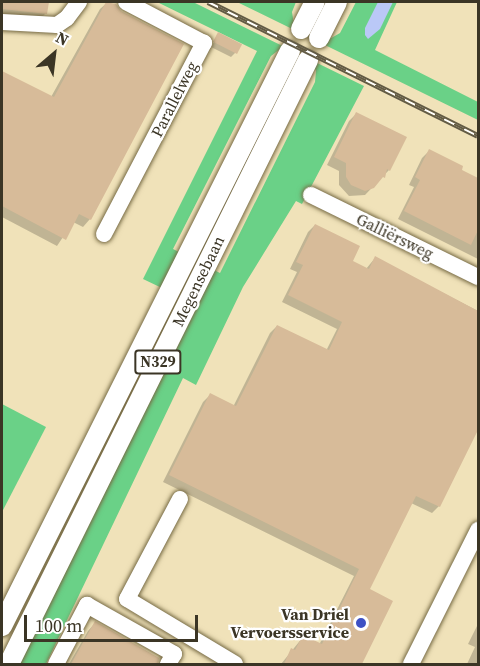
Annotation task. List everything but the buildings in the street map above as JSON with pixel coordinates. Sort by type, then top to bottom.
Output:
[{"type":"main road","points":[[315,2],[310,34],[337,2]]},
{"type":"main road","name":"Megensebaan","points":[[2,626],[290,51]]},
{"type":"main road","name":"Megensebaan","points":[[9,664],[308,60]]},
{"type":"street","points":[[2,21],[57,25],[68,18],[79,2]]},
{"type":"street","name":"Parallelweg","points":[[105,234],[204,43],[126,2]]},
{"type":"street","name":"Galliërsweg","points":[[311,195],[478,277]]},
{"type":"street","points":[[180,499],[127,599],[235,664]]},
{"type":"street","points":[[411,664],[478,530]]},
{"type":"street","points":[[56,664],[87,605],[174,654],[168,664]]},
{"type":"green space","points":[[157,2],[193,2],[364,86],[302,204],[296,201],[243,287],[196,385],[183,378],[46,664],[15,664],[214,270],[220,273],[315,82],[316,71],[312,62],[290,51],[280,49],[271,56],[173,249],[179,252],[164,289],[143,279],[257,51]]},
{"type":"green space","points":[[237,2],[296,2],[292,12],[294,24],[326,41],[340,33],[356,2],[397,2],[375,50],[478,102],[478,120]]},
{"type":"green space","points":[[2,404],[46,427],[2,512]]},
{"type":"water","points":[[378,2],[393,2],[380,29],[368,39],[365,35],[365,28]]},
{"type":"railway","points":[[208,2],[478,136]]},
{"type":"place","name":"Van Driel Vervoersservice","points":[[361,623]]}]
